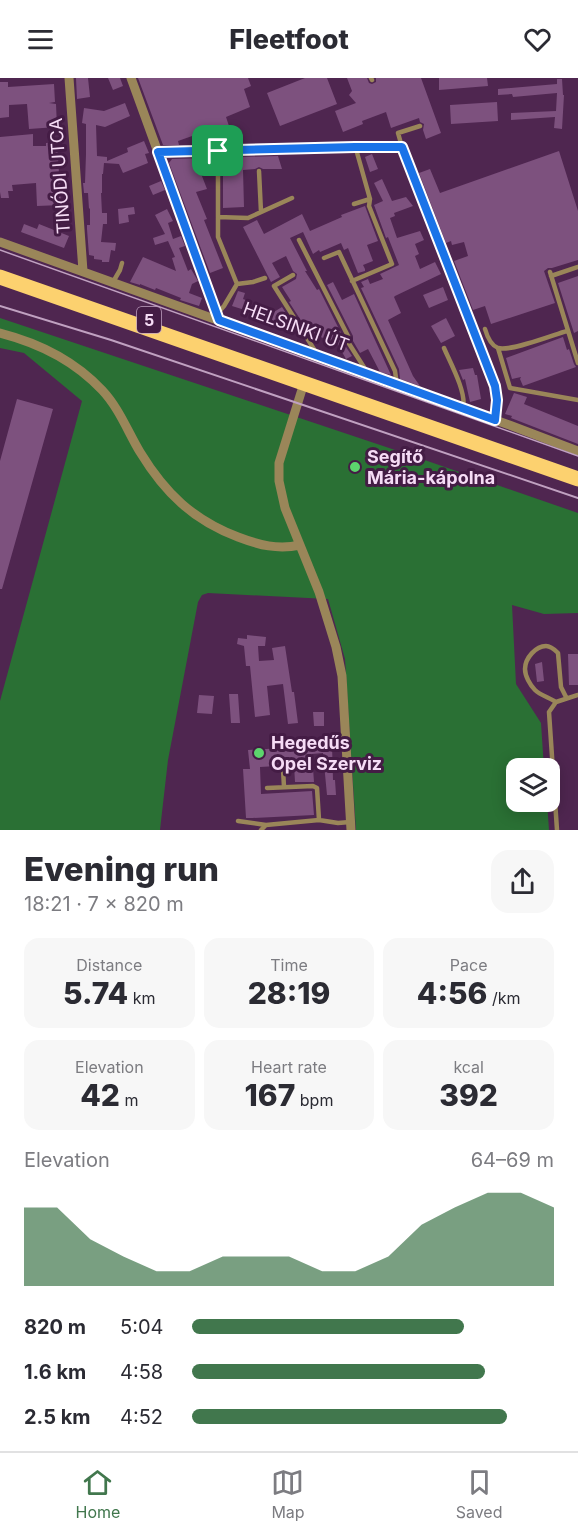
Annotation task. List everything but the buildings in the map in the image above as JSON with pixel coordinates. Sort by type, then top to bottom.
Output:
[{"type":"main road","name":"5","points":[[0,269],[578,479]]},
{"type":"main road","name":"5","points":[[0,277],[578,471]]},
{"type":"street","name":"TINÓDI UTCA","points":[[69,78],[83,271]]},
{"type":"street","points":[[131,78],[218,317]]},
{"type":"street","points":[[158,152],[215,154],[402,147],[495,386],[497,400],[495,420]]},
{"type":"street","name":"HELSINKI ÚT","points":[[0,242],[218,317],[318,357],[578,451]]},
{"type":"street","points":[[0,333],[47,349],[71,363],[91,379],[114,406],[159,480],[187,510],[231,535],[261,545],[279,548],[300,545]]},
{"type":"street","points":[[305,381],[279,463],[279,481],[282,498],[319,592],[336,647],[342,676],[350,826]]},
{"type":"lane","points":[[402,147],[398,134],[420,126]]},
{"type":"lane","points":[[351,281],[392,264],[369,206],[370,199],[355,147]]},
{"type":"lane","points":[[218,171],[218,237],[237,284]]},
{"type":"lane","points":[[259,171],[261,212]]},
{"type":"lane","points":[[218,218],[248,218],[292,198]]},
{"type":"lane","points":[[354,204],[370,199]]},
{"type":"lane","points":[[299,240],[349,338],[348,342],[368,374]]},
{"type":"lane","points":[[324,258],[339,252],[395,371],[394,383]]},
{"type":"lane","points":[[113,282],[122,263]]},
{"type":"lane","points":[[578,267],[550,274],[578,363]]},
{"type":"lane","points":[[293,275],[274,286],[318,357]]},
{"type":"lane","points":[[237,284],[265,278]]},
{"type":"lane","points":[[218,317],[237,284]]},
{"type":"lane","points":[[485,329],[491,343],[498,348],[512,348],[567,331]]},
{"type":"lane","points":[[571,340],[578,338]]},
{"type":"lane","points":[[444,348],[465,402],[463,408]]},
{"type":"lane","points":[[498,348],[510,388],[578,400]]},
{"type":"lane","points":[[556,702],[536,691],[527,678],[526,661],[535,649],[547,645],[558,653],[561,687],[566,697]]},
{"type":"lane","points":[[557,830],[549,712],[556,702],[578,695]]},
{"type":"lane","points":[[283,769],[284,787]]},
{"type":"lane","points":[[267,788],[313,786],[317,788],[320,820]]},
{"type":"lane","points":[[238,821],[266,825],[320,820],[350,826]]},
{"type":"lane","points":[[261,830],[266,825]]},
{"type":"green space","points":[[0,318],[578,513],[578,613],[544,614],[512,605],[516,684],[541,723],[543,758],[506,758],[506,812],[548,812],[549,830],[356,830],[345,659],[328,599],[208,593],[202,595],[198,602],[168,760],[160,830],[0,830],[0,701],[82,401],[24,353],[0,348]]},
{"type":"tram line","points":[[0,250],[578,456]]},
{"type":"railway","points":[[0,306],[111,340],[578,498]]},
{"type":"place","name":"Segítő Mária-kápolna","points":[[355,467]]},
{"type":"place","name":"Hegedűs Opel Szerviz","points":[[259,753]]},
{"type":"route","points":[[402,147],[495,386],[497,400],[495,420],[219,320],[158,152],[218,151],[402,147]]}]
